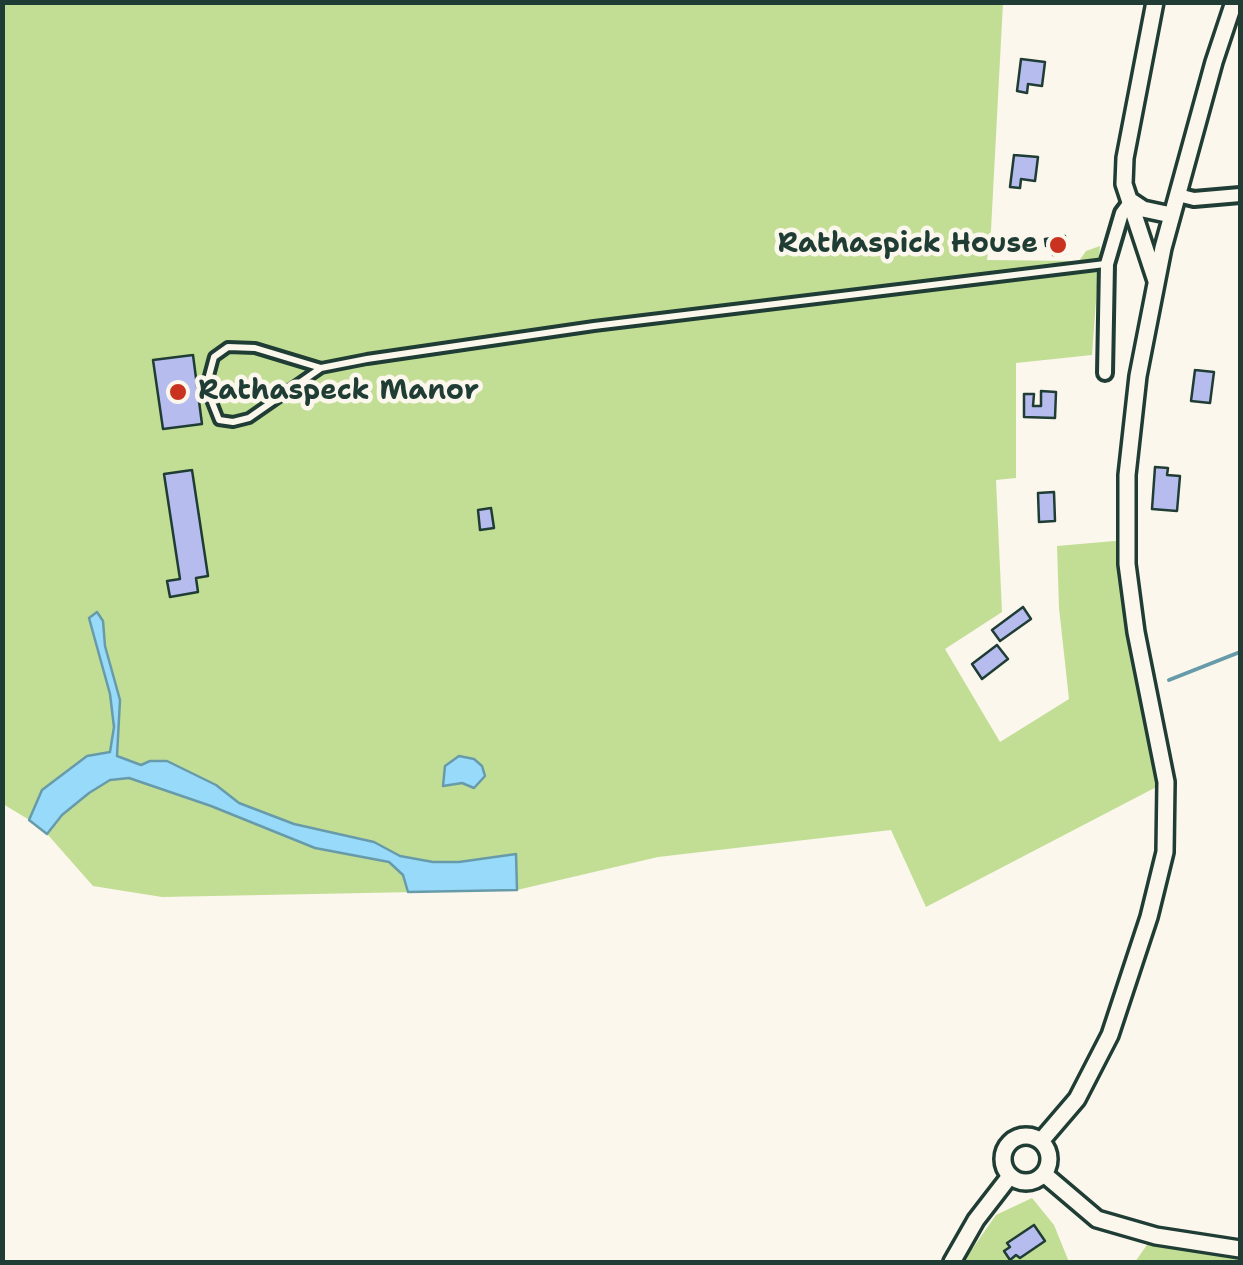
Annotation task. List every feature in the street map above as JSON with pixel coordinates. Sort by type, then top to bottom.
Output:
[{"type":"street","points":[[1156,2],[1125,158],[1124,184],[1156,281]]},
{"type":"street","points":[[1040,1141],[1077,1099],[1110,1035],[1149,917],[1165,852],[1166,782],[1136,632],[1126,528],[1127,476],[1138,376],[1156,281],[1171,215],[1234,2]]},
{"type":"street","points":[[1178,195],[1194,199],[1240,196]]},
{"type":"street","points":[[1131,201],[1171,215]]},
{"type":"street","points":[[1105,373],[1106,264],[1122,213],[1131,201]]},
{"type":"street","points":[[1026,1136],[1040,1141],[1048,1153],[1044,1174],[1032,1182],[1010,1176],[1003,1162],[1006,1147],[1026,1136]]},
{"type":"street","points":[[1044,1174],[1098,1219],[1156,1236],[1240,1250]]},
{"type":"street","points":[[952,1262],[976,1220],[1010,1176]]},
{"type":"lane","points":[[321,368],[249,418],[233,422],[220,420],[206,387],[214,357],[228,347],[255,348],[321,368],[594,326],[1106,264]]},
{"type":"green space","points":[[3,3],[1003,3],[987,260],[1079,261],[1086,251],[1100,246],[1092,355],[1016,363],[1016,478],[996,480],[1002,612],[945,649],[1000,742],[1069,699],[1057,546],[1126,540],[1166,782],[926,907],[891,830],[658,857],[517,890],[162,897],[93,886],[41,827],[3,804]]},
{"type":"green space","points":[[1032,1198],[1054,1225],[1069,1262],[963,1262],[996,1215]]},
{"type":"green space","points":[[1151,1239],[1240,1254],[1240,1262],[1135,1262]]},
{"type":"water","points":[[97,612],[103,621],[105,646],[120,700],[117,756],[141,765],[167,761],[216,785],[239,803],[294,824],[374,842],[400,856],[459,862],[516,854],[517,890],[408,892],[403,875],[389,862],[315,848],[129,778],[110,780],[89,793],[62,815],[47,834],[29,820],[42,790],[87,756],[110,752],[114,727],[110,694],[89,618]]},
{"type":"water","points":[[459,756],[474,759],[482,766],[485,776],[474,788],[462,783],[443,786],[445,766]]},
{"type":"building","points":[[1021,59],[1045,62],[1042,86],[1028,84],[1027,93],[1017,91]]},
{"type":"building","points":[[1014,155],[1038,157],[1035,181],[1021,179],[1020,188],[1010,187]]},
{"type":"building","name":"Rathaspick House","points":[[1065,236],[1065,253],[1053,255],[1045,239]]},
{"type":"building","name":"Rathaspeck Manor","points":[[193,355],[202,424],[163,429],[153,360]]},
{"type":"building","points":[[1195,370],[1214,372],[1210,403],[1191,401]]},
{"type":"building","points":[[1041,391],[1056,392],[1055,418],[1024,417],[1024,394],[1034,394],[1033,406],[1041,406]]},
{"type":"building","points":[[1155,467],[1168,468],[1167,475],[1180,476],[1177,511],[1152,509]]},
{"type":"building","points":[[192,470],[208,576],[196,578],[198,592],[170,597],[167,581],[180,579],[164,474]]},
{"type":"building","points":[[1054,492],[1055,521],[1039,522],[1038,493]]},
{"type":"building","points":[[491,508],[494,528],[480,530],[478,510]]},
{"type":"building","points":[[1023,607],[1031,619],[1000,641],[992,630]]},
{"type":"building","points":[[997,645],[1008,659],[982,679],[972,664]]},
{"type":"building","points":[[1034,1225],[1045,1241],[1020,1258],[1016,1255],[1010,1260],[1004,1251],[1010,1247],[1007,1243]]},
{"type":"waterway","points":[[1169,680],[1240,652]]},
{"type":"place","name":"Rathaspick House","points":[[1058,245]]},
{"type":"place","name":"Rathaspeck Manor","points":[[178,392]]}]
